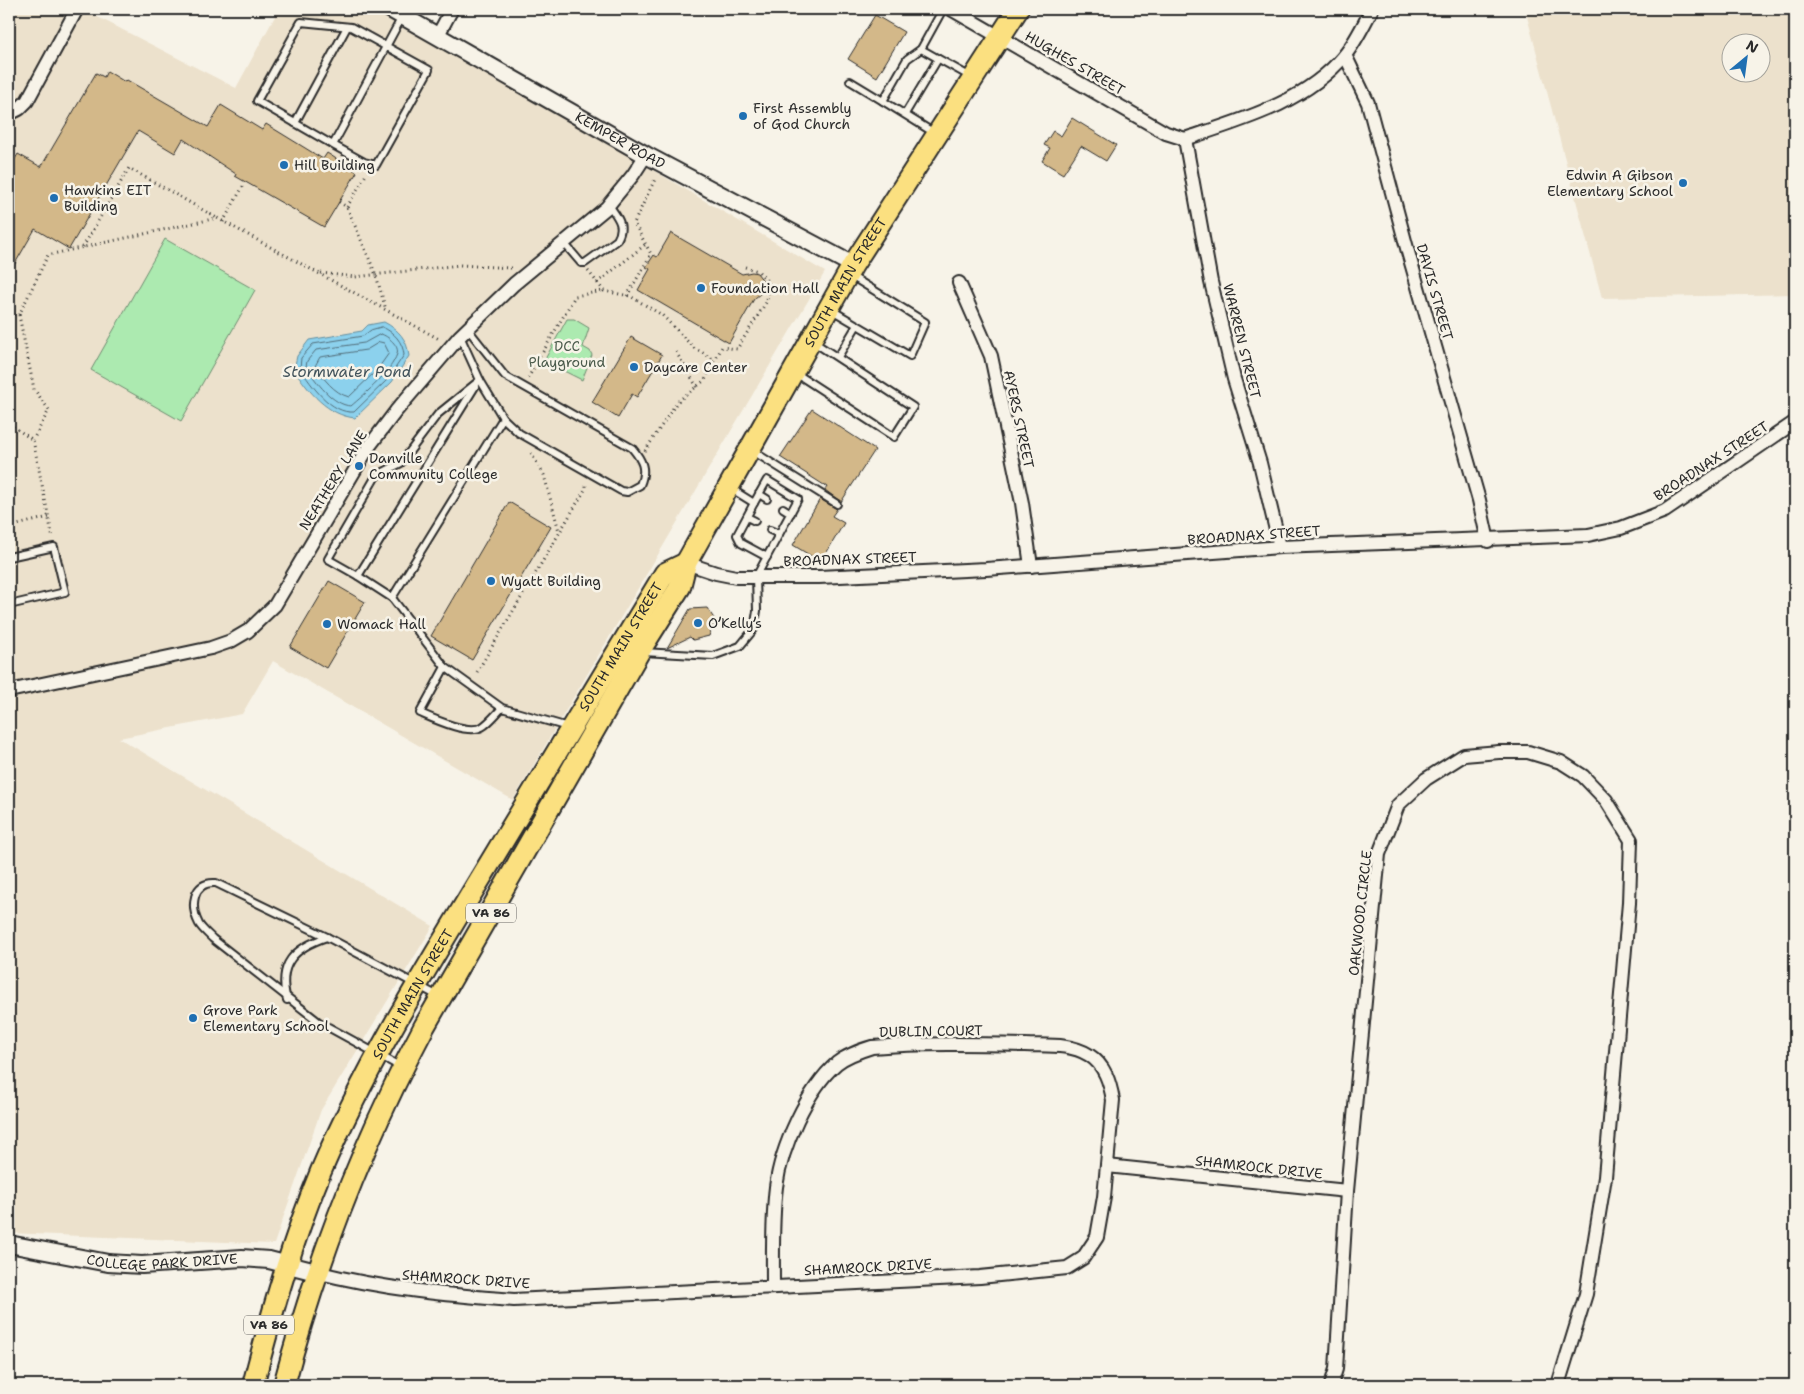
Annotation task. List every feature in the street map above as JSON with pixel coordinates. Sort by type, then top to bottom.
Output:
[{"type":"main road","name":"SOUTH MAIN STREET","points":[[284,1385],[316,1272],[352,1177],[402,1068],[639,652],[680,587],[686,563],[850,270],[1018,9]]},
{"type":"main road","name":"SOUTH MAIN STREET","points":[[253,1385],[286,1264],[321,1172],[378,1055],[416,984],[665,574],[686,563]]},
{"type":"street","points":[[9,114],[19,109],[27,101],[77,9]]},
{"type":"street","points":[[438,35],[452,9]]},
{"type":"street","name":"HUGHES STREET","points":[[951,9],[1166,133],[1185,140]]},
{"type":"street","points":[[1185,140],[1240,121],[1302,93],[1344,55],[1372,9]]},
{"type":"street","name":"KEMPER ROAD","points":[[397,12],[850,270]]},
{"type":"street","name":"DAVIS STREET","points":[[1344,55],[1368,103],[1408,252],[1479,500],[1488,540]]},
{"type":"street","name":"WARREN STREET","points":[[1185,140],[1216,302],[1234,379],[1260,462],[1280,547]]},
{"type":"street","name":"NEATHERY LANE","points":[[9,692],[211,648],[231,641],[248,631],[275,605],[368,448],[396,411],[460,336],[533,269],[609,205],[646,155]]},
{"type":"street","name":"AYERS STREET","points":[[958,283],[979,325],[991,356],[1022,503],[1031,566]]},
{"type":"street","name":"BROADNAX STREET","points":[[686,563],[716,573],[756,577],[848,576],[1031,566],[1280,547],[1588,535],[1647,519],[1666,511],[1795,422]]},
{"type":"street","name":"OAKWOOD CIRCLE","points":[[1331,1385],[1336,1369],[1347,1191],[1379,854],[1398,805],[1426,779],[1464,755],[1528,752],[1561,762],[1583,776],[1606,800],[1631,840],[1629,903],[1605,1177],[1586,1294],[1558,1385]]},
{"type":"street","name":"DUBLIN COURT","points":[[773,1286],[773,1222],[776,1186],[782,1158],[793,1130],[810,1097],[838,1062],[855,1052],[872,1047],[907,1044],[989,1044],[1066,1047],[1089,1055],[1105,1071],[1111,1085],[1113,1100],[1107,1166]]},
{"type":"street","name":"SHAMROCK DRIVE","points":[[316,1272],[388,1288],[514,1300],[980,1277],[1067,1268],[1083,1258],[1097,1237],[1107,1166],[1347,1191]]},
{"type":"street","name":"COLLEGE PARK DRIVE","points":[[9,1244],[108,1263],[142,1265],[242,1258],[286,1264],[316,1272]]},
{"type":"lane","points":[[883,101],[907,59],[922,50],[943,9]]},
{"type":"lane","points":[[333,145],[386,47],[397,12]]},
{"type":"lane","points":[[301,22],[347,27],[386,47],[429,70],[376,165],[333,145],[258,101],[301,22]]},
{"type":"lane","points":[[295,123],[347,27]]},
{"type":"lane","points":[[922,50],[973,78]]},
{"type":"lane","points":[[905,114],[938,59]]},
{"type":"lane","points":[[850,81],[936,134]]},
{"type":"lane","points":[[564,243],[581,263],[589,261],[617,240],[621,234],[621,222],[609,205]]},
{"type":"lane","points":[[829,309],[910,356],[925,322],[850,270]]},
{"type":"lane","points":[[838,357],[857,325]]},
{"type":"lane","points":[[460,336],[505,376],[632,448],[641,458],[644,468],[644,477],[640,485],[627,492],[519,433],[503,418],[480,380],[460,336]]},
{"type":"lane","points":[[793,372],[894,437],[913,407],[811,340]]},
{"type":"lane","points":[[480,380],[438,414],[401,463],[376,476],[328,559],[392,598],[445,667],[502,708],[571,728]]},
{"type":"lane","points":[[358,576],[480,380]]},
{"type":"lane","points":[[392,598],[503,418]]},
{"type":"lane","points":[[750,449],[837,504]]},
{"type":"lane","points":[[639,652],[713,656],[740,646],[754,629],[757,611],[756,577],[767,557],[779,534],[791,513],[798,498],[767,480],[737,535],[741,543],[767,557]]},
{"type":"lane","points":[[729,487],[754,503]]},
{"type":"lane","points":[[759,494],[767,499]]},
{"type":"lane","points":[[783,508],[791,513]]},
{"type":"lane","points":[[747,517],[755,521]]},
{"type":"lane","points":[[770,530],[779,534]]},
{"type":"lane","points":[[9,557],[54,547],[65,592],[9,604]]},
{"type":"lane","points":[[445,667],[420,714],[459,728],[474,730],[482,727],[502,708]]},
{"type":"lane","points":[[402,1068],[319,1022],[287,1000],[212,939],[200,926],[194,912],[194,897],[199,888],[208,882],[216,883],[327,937],[441,998]]},
{"type":"lane","points":[[287,1000],[283,984],[284,972],[292,956],[308,943],[327,937]]},
{"type":"path","points":[[347,207],[372,164]]},
{"type":"path","points":[[627,296],[651,254],[634,223],[662,164]]},
{"type":"path","points":[[83,247],[129,168],[223,222],[387,310],[460,336]]},
{"type":"path","points":[[223,222],[245,183]]},
{"type":"path","points":[[339,202],[347,207],[376,275],[387,310]]},
{"type":"path","points":[[54,547],[50,517],[33,440],[49,410],[34,389],[19,315],[48,255],[217,218]]},
{"type":"path","points":[[597,282],[646,244]]},
{"type":"path","points":[[581,263],[604,291]]},
{"type":"path","points":[[318,273],[355,277],[460,265],[533,269]]},
{"type":"path","points":[[641,458],[677,402],[705,380],[722,347],[737,348],[766,301],[769,283],[758,271],[745,267]]},
{"type":"path","points":[[524,387],[569,303],[575,296],[604,291],[627,296],[662,315],[694,348],[715,360]]},
{"type":"path","points":[[9,314],[19,315]]},
{"type":"path","points":[[676,352],[697,387]]},
{"type":"path","points":[[9,424],[33,440]]},
{"type":"path","points":[[519,433],[544,475],[559,532]]},
{"type":"path","points":[[477,672],[586,488],[585,470]]},
{"type":"path","points":[[9,527],[50,517]]},
{"type":"shaded area","name":"Danville Community College","points":[[9,9],[82,9],[236,88],[279,9],[372,9],[486,71],[825,272],[513,800],[273,661],[242,714],[119,738],[433,926],[321,1110],[274,1244],[9,1233]]},
{"type":"shaded area","name":"Edwin A Gibson Elementary School","points":[[1525,9],[1795,9],[1795,294],[1602,298]]},
{"type":"green space","points":[[165,239],[255,290],[181,421],[91,370]]},
{"type":"green space","name":"DCC Playground","points":[[567,319],[574,319],[589,328],[583,347],[590,351],[592,355],[582,380],[544,361]]},
{"type":"water","name":"Stormwater Pond","points":[[384,322],[394,328],[404,340],[409,356],[392,382],[355,418],[345,416],[327,407],[313,394],[294,369],[297,356],[309,340],[362,331],[368,325]]},
{"type":"building","points":[[875,15],[904,32],[877,77],[848,59]]},
{"type":"building","name":"Hawkins EIT Building","points":[[107,71],[125,82],[127,80],[208,127],[221,105],[262,130],[266,124],[323,159],[327,153],[357,172],[324,227],[235,176],[236,174],[183,139],[175,153],[138,131],[69,249],[35,229],[9,274],[9,169],[18,154],[41,167],[96,73],[104,77]]},
{"type":"building","points":[[1072,118],[1116,145],[1106,161],[1081,146],[1063,174],[1042,161],[1050,148],[1044,145],[1053,131],[1061,136]]},
{"type":"building","name":"Foundation Hall","points":[[671,233],[742,274],[757,273],[764,282],[762,292],[754,299],[729,343],[638,290],[650,269],[646,267],[654,255],[657,257]]},
{"type":"building","name":"Daycare Center","points":[[631,337],[662,355],[637,397],[632,394],[618,418],[592,402]]},
{"type":"building","points":[[812,409],[875,450],[841,502],[825,490],[827,487],[780,457]]},
{"type":"building","points":[[820,499],[837,509],[832,516],[844,523],[821,562],[793,545]]},
{"type":"building","name":"Wyatt Building","points":[[509,502],[551,527],[472,660],[431,636]]},
{"type":"building","name":"Womack Hall","points":[[329,581],[365,602],[326,668],[290,647]]},
{"type":"building","points":[[707,608],[715,620],[709,636],[693,640],[690,637],[667,648],[690,609]]},
{"type":"place","name":"First Assembly of God Church","points":[[743,116]]},
{"type":"place","name":"Hill Building","points":[[284,165]]},
{"type":"place","name":"Edwin A Gibson Elementary School","points":[[1683,183]]},
{"type":"place","name":"Hawkins EIT Building","points":[[54,198]]},
{"type":"place","name":"Foundation Hall","points":[[701,288]]},
{"type":"place","name":"Daycare Center","points":[[634,367]]},
{"type":"place","name":"Danville Community College","points":[[359,466]]},
{"type":"place","name":"Wyatt Building","points":[[491,581]]},
{"type":"place","name":"O’Kelly’s","points":[[698,623]]},
{"type":"place","name":"Womack Hall","points":[[327,624]]},
{"type":"place","name":"Grove Park Elementary School","points":[[193,1018]]}]
